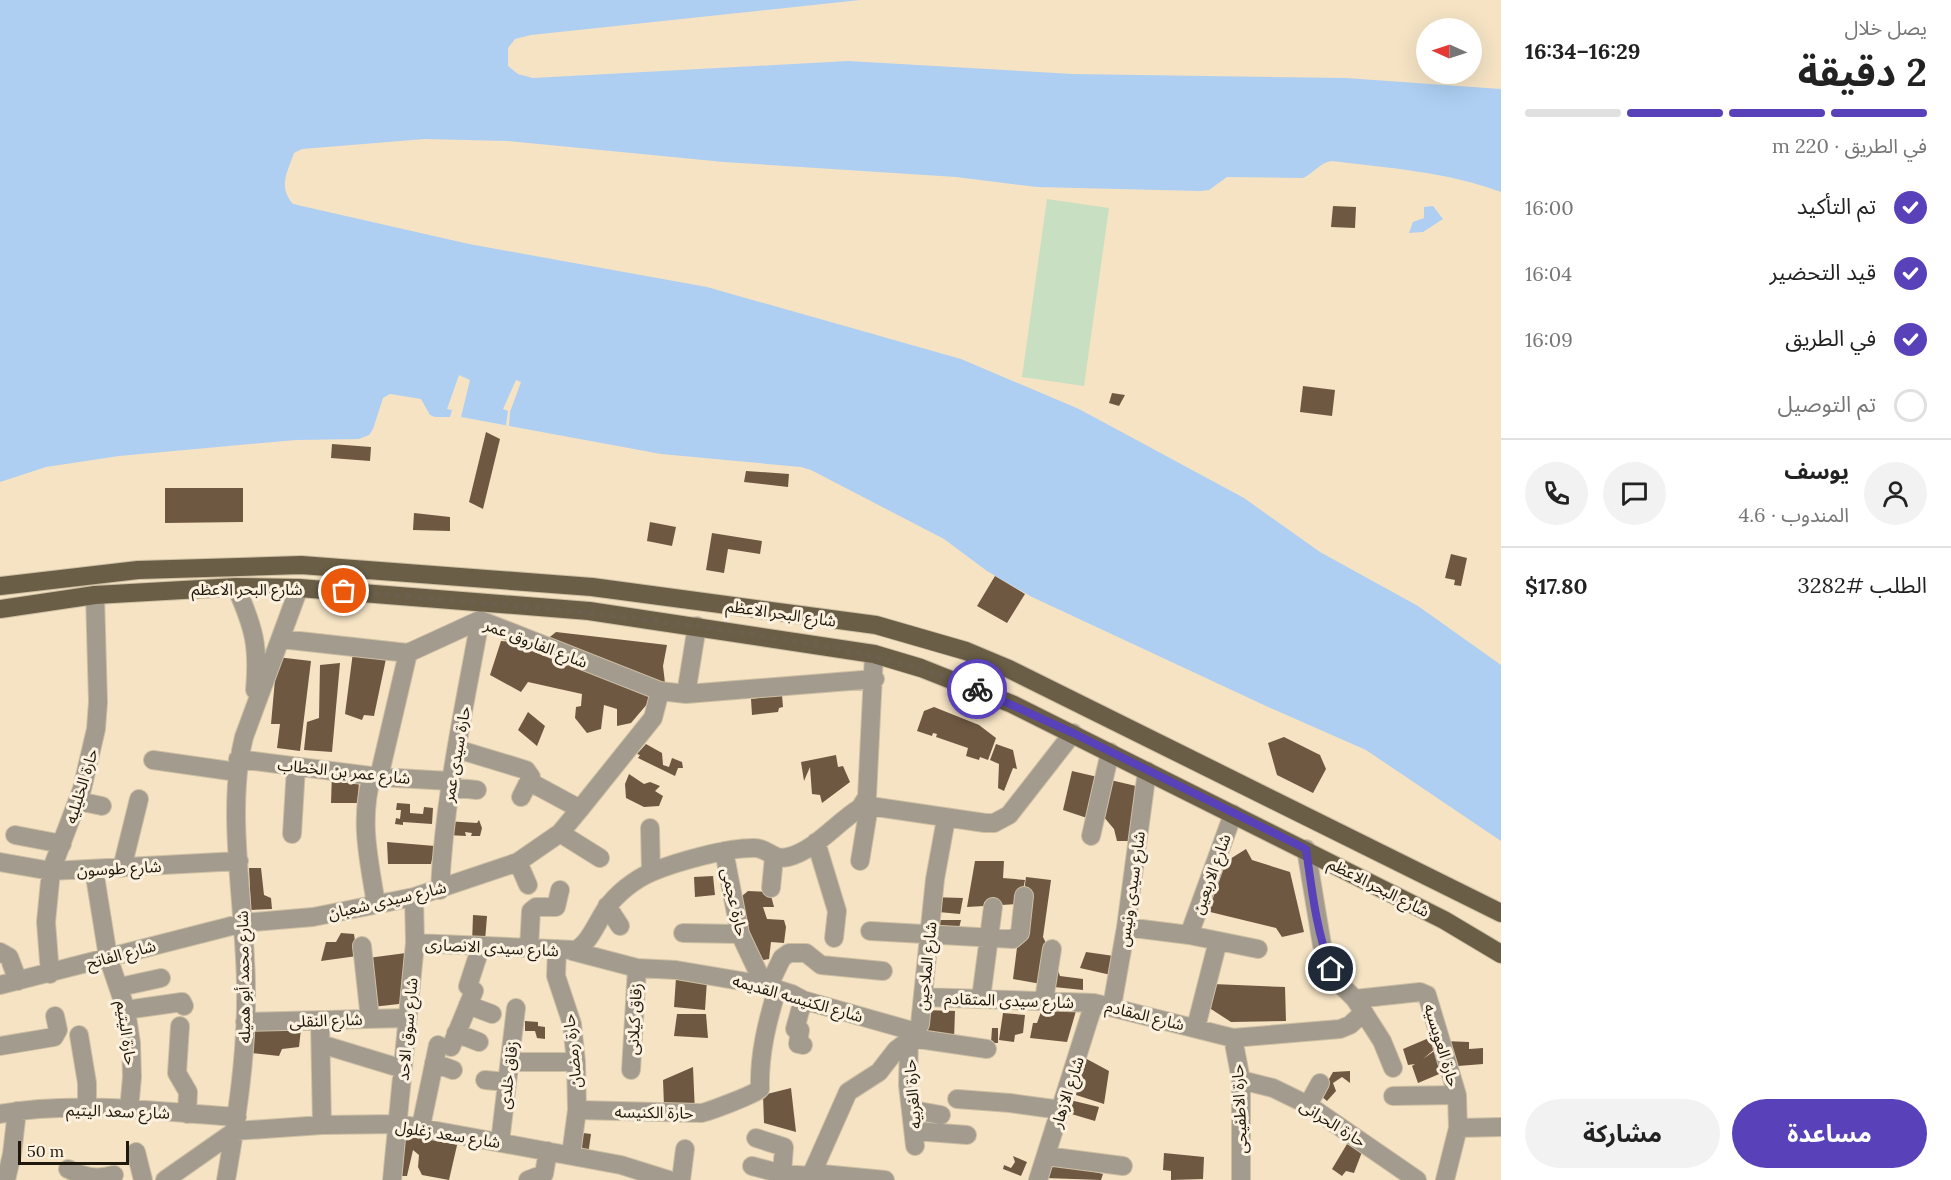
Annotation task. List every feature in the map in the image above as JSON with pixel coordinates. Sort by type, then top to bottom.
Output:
[{"type":"main road","name":"شارع البحر الاعظم","points":[[0,586],[138,570],[301,565],[592,587],[876,625],[966,651],[1009,669],[1501,913]]},
{"type":"main road","name":"شارع البحر الاعظم","points":[[0,609],[95,595],[236,587],[299,588],[589,611],[874,654],[967,685],[1073,733],[1444,920],[1501,954]]},
{"type":"street","name":"شارع محمد أبو هميله","points":[[236,587],[253,628],[257,647],[254,710]]},
{"type":"street","name":"شارع محمد أبو هميله","points":[[226,1180],[236,1124],[245,1022],[238,765],[254,710],[299,588]]},
{"type":"street","name":"حارة الخليليه","points":[[50,974],[46,922],[51,871],[78,801],[94,747],[98,702],[95,595]]},
{"type":"street","name":"شارع الفاروق عمر","points":[[281,639],[408,652],[480,620],[660,691],[686,694]]},
{"type":"street","name":"حارة سيدى عمر","points":[[440,890],[442,838],[450,784],[480,620]]},
{"type":"street","points":[[697,626],[686,694],[875,679]]},
{"type":"street","points":[[376,904],[364,835],[364,815],[408,652]]},
{"type":"street","points":[[860,861],[875,679],[874,654]]},
{"type":"street","name":"شارع سيدى شعبان","points":[[243,923],[313,917],[414,897],[518,862],[560,833],[580,809],[653,717],[660,691]]},
{"type":"street","points":[[771,888],[774,857],[791,856],[816,842],[866,806],[946,819],[985,823],[1002,820],[1073,733]]},
{"type":"street","points":[[456,749],[526,770],[530,773],[526,790],[580,809]]},
{"type":"street","points":[[1091,836],[1110,752]]},
{"type":"street","points":[[153,760],[238,765]]},
{"type":"street","name":"شارع عمر بن الخطاب","points":[[238,765],[296,767],[450,784],[477,790]]},
{"type":"street","points":[[292,834],[296,767]]},
{"type":"street","name":"شارع سيدى ونيس","points":[[1103,1004],[1126,927],[1147,771]]},
{"type":"street","points":[[122,868],[139,799]]},
{"type":"street","points":[[78,801],[102,806]]},
{"type":"street","name":"شارع الاربعين","points":[[1189,935],[1233,814]]},
{"type":"street","name":"شارع الملاحين","points":[[912,1037],[920,1024],[935,879],[946,819]]},
{"type":"street","points":[[650,828],[651,872]]},
{"type":"street","points":[[560,833],[600,858]]},
{"type":"street","points":[[15,835],[62,844]]},
{"type":"street","points":[[816,842],[837,911],[834,938]]},
{"type":"street","name":"شارع سيدى الانصارى","points":[[415,944],[565,950],[583,945],[607,906],[627,886],[651,872],[724,851],[758,848],[774,857]]},
{"type":"street","points":[[1306,849],[1322,945],[1331,969],[1359,1005],[1382,1041],[1393,1068]]},
{"type":"street","name":"حارة عجمى","points":[[724,851],[740,934],[770,987]]},
{"type":"street","name":"شارع طوسون","points":[[0,862],[51,871],[239,861]]},
{"type":"street","points":[[518,862],[528,885]]},
{"type":"street","name":"حارة اليتيم","points":[[94,870],[108,957],[120,987],[131,1043],[132,1077],[129,1110]]},
{"type":"street","points":[[530,948],[531,911],[536,907],[556,907],[560,890]]},
{"type":"street","points":[[870,931],[1013,939],[1019,936],[1024,896]]},
{"type":"street","name":"شارع سوق الاحد","points":[[392,1180],[415,944],[414,897]]},
{"type":"street","points":[[607,906],[620,926]]},
{"type":"street","points":[[981,998],[993,907]]},
{"type":"street","name":"شارع الفاتح","points":[[9,983],[243,923]]},
{"type":"street","points":[[1126,927],[1189,935],[1258,949]]},
{"type":"street","points":[[683,933],[740,934]]},
{"type":"street","points":[[1196,1027],[1218,941]]},
{"type":"street","points":[[362,946],[370,1019]]},
{"type":"street","points":[[421,1126],[434,1063],[474,991],[468,986],[481,946]]},
{"type":"street","points":[[1044,1000],[1052,949]]},
{"type":"street","name":"شارع الكنيسه القديمه","points":[[565,950],[637,968],[676,970],[770,987],[912,1037],[987,1049]]},
{"type":"street","name":"حارة رمضان","points":[[565,950],[556,976],[572,1024],[576,1062],[577,1110],[571,1155]]},
{"type":"street","points":[[0,952],[9,957],[9,983]]},
{"type":"street","points":[[770,987],[782,958],[789,953],[806,953],[821,965],[883,971]]},
{"type":"street","name":"زقاق كيلانى","points":[[631,1070],[637,968]]},
{"type":"street","points":[[120,987],[161,978]]},
{"type":"street","name":"حارة الكنيسه","points":[[577,1110],[701,1113],[710,1112],[732,1100],[756,1094],[760,1089],[759,1063],[770,987]]},
{"type":"street","name":"حارة العويسيه","points":[[1359,1005],[1416,992],[1427,994],[1457,1095],[1458,1128],[1445,1180]]},
{"type":"street","name":"شارع سيدى المتقادم","points":[[924,997],[1103,1004]]},
{"type":"street","points":[[803,1000],[795,1029],[800,1030],[798,1044],[803,1045]]},
{"type":"street","points":[[126,1010],[182,1002],[184,1006]]},
{"type":"street","name":"شارع المقادم","points":[[1103,1004],[1233,1038]]},
{"type":"street","name":"شارع الازهار","points":[[1038,1180],[1061,1110],[1103,1004]]},
{"type":"street","points":[[468,1005],[492,1014]]},
{"type":"street","points":[[1233,1038],[1340,1029],[1350,1025],[1359,1005]]},
{"type":"street","name":"زقاق خلدى","points":[[500,1142],[516,1008]]},
{"type":"street","points":[[0,1046],[54,1036],[58,1030],[56,1016]]},
{"type":"street","name":"شارع النقلى","points":[[245,1022],[320,1022],[408,1018]]},
{"type":"street","points":[[320,1022],[322,1125]]},
{"type":"street","points":[[180,1026],[177,1073],[188,1092],[187,1114]]},
{"type":"street","points":[[79,1035],[87,1083],[87,1108]]},
{"type":"street","points":[[810,1176],[848,1092],[873,1077],[896,1050],[912,1037]]},
{"type":"street","name":"حارة الغربيه","points":[[912,1037],[908,1084],[915,1138],[967,1136]]},
{"type":"street","name":"حارة الاطفيحى","points":[[1233,1038],[1241,1080],[1241,1180]]},
{"type":"street","points":[[448,1041],[479,1042]]},
{"type":"street","points":[[321,1044],[403,1069]]},
{"type":"street","points":[[510,1062],[576,1062]]},
{"type":"street","points":[[434,1063],[453,1070]]},
{"type":"street","points":[[485,1080],[507,1082]]},
{"type":"street","name":"حارة الحرانى","points":[[1241,1080],[1273,1088],[1308,1106],[1417,1180]]},
{"type":"street","points":[[1308,1106],[1320,1083]]},
{"type":"street","name":"حارة العويسيه","points":[[1393,1096],[1457,1095]]},
{"type":"street","points":[[957,1099],[1061,1110]]},
{"type":"street","name":"شارع سعد اليتيم","points":[[8,1113],[32,1108],[129,1110],[187,1114],[236,1124]]},
{"type":"street","points":[[913,1110],[941,1115]]},
{"type":"street","points":[[6,1180],[12,1154],[8,1113]]},
{"type":"street","points":[[165,1180],[236,1124]]},
{"type":"street","name":"شارع سعد زغلول","points":[[236,1124],[421,1126],[621,1165],[669,1180]]},
{"type":"street","points":[[1458,1128],[1501,1127]]},
{"type":"street","points":[[756,1138],[784,1147],[782,1174]]},
{"type":"street","points":[[669,1180],[685,1149]]},
{"type":"street","points":[[528,1180],[544,1174],[548,1151]]},
{"type":"street","points":[[136,1152],[143,1180]]},
{"type":"street","points":[[1046,1156],[1123,1166]]},
{"type":"street","points":[[752,1166],[782,1174],[885,1180]]},
{"type":"street","points":[[68,1169],[83,1177],[106,1178]]},
{"type":"green space","points":[[1047,199],[1109,208],[1084,386],[1022,377]]},
{"type":"water","points":[[0,0],[860,0],[531,35],[515,39],[508,48],[508,66],[518,74],[533,78],[848,61],[1073,74],[1346,78],[1501,89],[1501,192],[1439,175],[1332,161],[1303,178],[1227,177],[1209,190],[1200,191],[1037,187],[956,177],[724,162],[508,141],[425,139],[302,149],[294,153],[285,186],[288,198],[293,204],[469,244],[707,287],[961,359],[1079,409],[1244,498],[1320,552],[1418,606],[1501,665],[1501,841],[1366,750],[1032,597],[987,571],[944,539],[811,470],[801,467],[661,454],[461,417],[435,417],[430,415],[421,399],[390,394],[383,398],[369,435],[359,439],[296,440],[119,456],[46,467],[0,482]]},
{"type":"water","points":[[1433,206],[1443,219],[1423,232],[1409,233],[1413,222],[1424,218],[1424,207]]},
{"type":"pier","points":[[459,375],[470,380],[461,417],[450,417],[452,410],[447,409]]},
{"type":"pier","points":[[516,380],[521,382],[510,412],[509,426],[506,425],[508,411],[503,409]]},
{"type":"building","points":[[1333,206],[1356,207],[1355,228],[1331,227]]},
{"type":"building","points":[[1303,386],[1335,390],[1332,416],[1300,412]]},
{"type":"building","points":[[1112,393],[1125,395],[1119,406],[1109,403]]},
{"type":"building","points":[[486,432],[500,439],[483,509],[469,502]]},
{"type":"building","points":[[332,444],[371,447],[370,461],[331,458]]},
{"type":"building","points":[[746,471],[789,474],[788,487],[744,482]]},
{"type":"building","points":[[165,488],[243,488],[243,522],[165,523]]},
{"type":"building","points":[[414,513],[450,517],[450,531],[413,530]]},
{"type":"building","points":[[650,522],[676,527],[672,546],[647,541]]},
{"type":"building","points":[[712,533],[762,541],[760,554],[728,549],[724,573],[706,570]]},
{"type":"building","points":[[1451,554],[1467,558],[1461,586],[1454,585],[1455,580],[1445,578]]},
{"type":"building","points":[[995,576],[1025,594],[1007,623],[977,606]]},
{"type":"building","points":[[556,632],[667,645],[663,666],[665,683],[631,723],[617,726],[617,709],[604,705],[601,729],[587,733],[575,718],[576,707],[581,706],[582,694],[528,682],[521,692],[490,675],[501,641],[541,644]]},
{"type":"building","points":[[353,652],[387,654],[374,716],[364,715],[362,720],[345,714]]},
{"type":"building","points":[[277,657],[311,661],[300,751],[277,748],[280,724],[271,724]]},
{"type":"building","points":[[340,663],[332,752],[304,750],[307,722],[319,718],[320,665]]},
{"type":"building","points":[[782,695],[783,707],[779,708],[778,712],[752,715],[751,699]]},
{"type":"building","points":[[934,707],[979,725],[996,738],[988,760],[966,756],[968,748],[936,737],[937,734],[933,733],[932,736],[917,731],[924,711]]},
{"type":"building","points":[[528,712],[545,726],[537,746],[518,730]]},
{"type":"building","points":[[1284,737],[1320,755],[1326,769],[1313,793],[1277,775],[1268,743]]},
{"type":"building","points":[[646,744],[662,753],[663,765],[669,767],[672,758],[682,762],[683,768],[678,768],[675,776],[638,758],[640,755],[637,754]]},
{"type":"building","points":[[996,744],[1013,750],[1017,769],[1013,768],[1004,791],[998,788],[999,764],[990,760]]},
{"type":"building","points":[[836,755],[838,767],[843,766],[850,782],[822,803],[820,795],[812,794],[810,767],[804,781],[801,762]]},
{"type":"building","points":[[1072,771],[1136,786],[1138,841],[1117,841],[1114,829],[1103,816],[1099,822],[1063,810]]},
{"type":"building","points":[[332,772],[359,779],[358,803],[331,803]]},
{"type":"building","points":[[629,774],[644,784],[650,782],[660,786],[655,791],[663,796],[659,806],[644,807],[626,798],[625,784]]},
{"type":"building","points":[[397,803],[410,804],[410,813],[423,814],[424,807],[433,808],[432,824],[403,822],[403,825],[395,824],[396,818],[400,819],[401,810],[396,810]]},
{"type":"building","points":[[479,820],[482,828],[480,836],[471,836],[472,833],[465,832],[466,836],[448,835],[446,821],[477,823]]},
{"type":"building","points":[[387,842],[435,846],[431,864],[388,864]]},
{"type":"building","points":[[1246,849],[1252,860],[1290,872],[1304,932],[1282,937],[1276,928],[1206,911],[1213,891],[1218,886],[1215,882],[1222,864]]},
{"type":"building","points":[[975,861],[1004,861],[1003,878],[1025,880],[1020,904],[967,907]]},
{"type":"building","points":[[249,868],[261,868],[264,895],[271,898],[272,909],[251,910]]},
{"type":"building","points":[[713,876],[715,895],[695,897],[694,877]]},
{"type":"building","points":[[1026,877],[1051,880],[1043,937],[1046,943],[1041,984],[1013,979]]},
{"type":"building","points":[[748,891],[770,892],[774,907],[763,907],[767,919],[784,920],[786,927],[784,943],[771,942],[769,959],[763,960],[744,928],[742,896]]},
{"type":"building","points":[[930,897],[963,898],[960,914],[928,911]]},
{"type":"building","points":[[473,915],[487,916],[485,941],[472,944]]},
{"type":"building","points":[[932,920],[961,920],[959,928],[932,929]]},
{"type":"building","points":[[341,933],[354,934],[357,956],[321,961],[326,942],[336,942]]},
{"type":"building","points":[[1086,952],[1114,956],[1111,975],[1080,968]]},
{"type":"building","points":[[406,953],[408,1003],[372,1007],[368,958]]},
{"type":"building","points":[[1057,968],[1060,976],[1083,979],[1083,990],[1054,987]]},
{"type":"building","points":[[676,978],[707,980],[705,1010],[674,1007]]},
{"type":"building","points":[[1213,984],[1285,987],[1286,1021],[1231,1022],[1211,1009]]},
{"type":"building","points":[[1042,1009],[1076,1011],[1067,1042],[1030,1038],[1033,1023],[1037,1023]]},
{"type":"building","points":[[925,1010],[955,1011],[954,1040],[920,1036]]},
{"type":"building","points":[[1003,1013],[1025,1015],[1023,1033],[1015,1035],[1014,1042],[999,1040]]},
{"type":"building","points":[[677,1014],[706,1014],[708,1038],[674,1036]]},
{"type":"building","points":[[525,1021],[538,1022],[538,1026],[545,1027],[545,1039],[537,1038],[535,1031],[525,1031]]},
{"type":"building","points":[[256,1027],[301,1029],[299,1047],[282,1049],[279,1056],[251,1053]]},
{"type":"building","points":[[992,1028],[998,1028],[998,1043],[991,1043]]},
{"type":"building","points":[[1436,1035],[1437,1047],[1423,1059],[1437,1049],[1444,1072],[1418,1083],[1412,1066],[1415,1064],[1408,1065],[1403,1049]]},
{"type":"building","points":[[1444,1041],[1469,1042],[1469,1049],[1483,1048],[1483,1064],[1458,1066],[1459,1069],[1450,1070]]},
{"type":"building","points":[[1085,1058],[1109,1071],[1104,1104],[1076,1095]]},
{"type":"building","points":[[693,1067],[695,1113],[664,1106],[663,1080]]},
{"type":"building","points":[[1350,1071],[1350,1083],[1342,1077],[1333,1083],[1336,1091],[1327,1101],[1320,1095],[1333,1072]]},
{"type":"building","points":[[791,1088],[796,1132],[764,1123],[763,1095]]},
{"type":"building","points":[[1070,1100],[1099,1107],[1095,1121],[1068,1113]]},
{"type":"building","points":[[403,1132],[458,1141],[449,1180],[422,1175],[418,1167],[419,1155],[413,1150],[407,1176],[398,1176]]},
{"type":"building","points":[[583,1133],[591,1134],[588,1155],[574,1151]]},
{"type":"building","points":[[1347,1144],[1362,1152],[1354,1173],[1346,1171],[1342,1176],[1332,1169]]},
{"type":"building","points":[[1164,1153],[1204,1157],[1203,1179],[1171,1180],[1171,1171],[1163,1170]]},
{"type":"building","points":[[1013,1156],[1027,1162],[1021,1176],[1003,1169],[1004,1165],[1011,1168],[1015,1162]]},
{"type":"building","points":[[1050,1161],[1103,1174],[1101,1180],[1046,1178]]},
{"type":"way so far","points":[[344,591],[589,611],[697,626],[874,654],[921,668],[977,689]]},
{"type":"route","points":[[977,689],[1073,733],[1306,849],[1315,913],[1322,945],[1331,969]]}]
